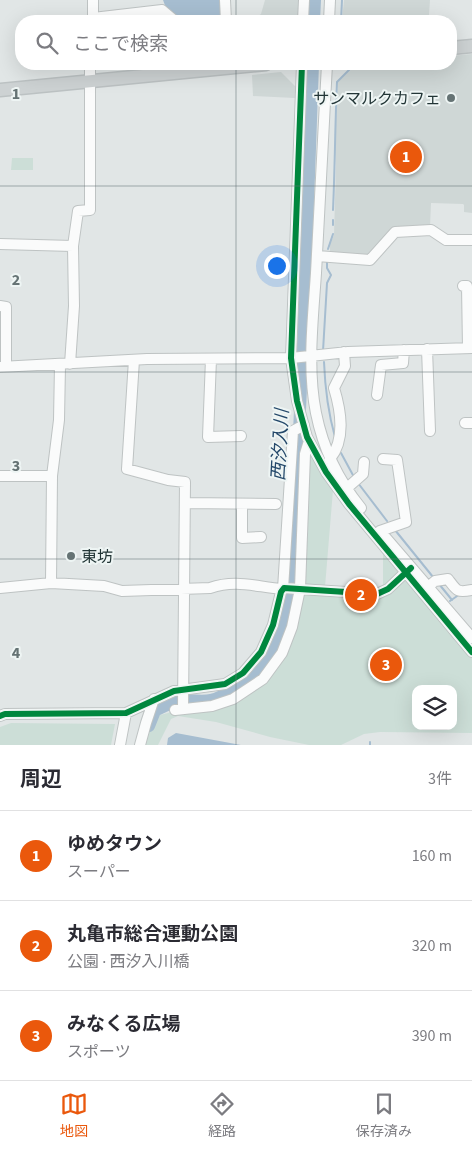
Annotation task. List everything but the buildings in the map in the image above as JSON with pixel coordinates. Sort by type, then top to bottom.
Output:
[{"type":"main road","points":[[457,47],[472,46]]},
{"type":"main road","points":[[0,90],[91,82],[183,70]]},
{"type":"street","points":[[92,15],[93,0]]},
{"type":"street","points":[[225,0],[226,15]]},
{"type":"street","points":[[303,15],[304,0]]},
{"type":"street","points":[[329,15],[330,0]]},
{"type":"street","points":[[126,15],[162,10],[168,15]]},
{"type":"street","points":[[51,583],[52,476],[74,306],[73,246],[78,211],[90,210],[90,70]]},
{"type":"street","points":[[302,70],[302,357],[312,380],[316,415],[322,439],[330,459],[347,488],[378,533]]},
{"type":"street","points":[[327,70],[317,256],[296,401],[308,439],[335,485],[408,570],[431,585],[472,638]]},
{"type":"street","points":[[317,256],[370,260],[395,232],[431,230],[446,240],[472,240]]},
{"type":"street","points":[[0,244],[73,246]]},
{"type":"street","points":[[0,306],[6,307],[3,367],[134,360],[302,357],[344,352],[470,348],[467,286],[463,286]]},
{"type":"street","points":[[427,349],[430,431]]},
{"type":"street","points":[[377,395],[381,365],[403,363],[404,350]]},
{"type":"street","points":[[330,459],[337,451],[341,432],[340,408],[334,388],[345,366],[344,352]]},
{"type":"street","points":[[211,359],[208,437],[241,436]]},
{"type":"street","points":[[134,360],[127,468],[168,480],[185,482],[184,692],[179,709],[212,706],[245,692],[263,679],[282,652],[292,626],[300,589],[308,439]]},
{"type":"street","points":[[0,716],[5,714],[126,713],[174,691],[184,692],[225,684],[234,680],[249,667],[256,660],[266,643],[284,589],[293,431],[304,425]]},
{"type":"street","points":[[378,533],[406,522],[397,460],[383,459]]},
{"type":"street","points":[[347,488],[363,474],[364,462]]},
{"type":"street","points":[[0,476],[52,476]]},
{"type":"street","points":[[185,503],[276,504]]},
{"type":"street","points":[[242,504],[242,538],[261,537]]},
{"type":"street","points":[[0,588],[51,583],[104,586],[122,591],[210,588],[224,583],[284,589],[377,594],[388,589],[408,570]]},
{"type":"street","points":[[431,585],[448,579],[457,591],[472,590]]},
{"type":"street","points":[[431,585],[472,652]]},
{"type":"street","points":[[140,745],[154,699]]},
{"type":"street","points":[[120,745],[126,713]]},
{"type":"shaded area","points":[[265,0],[299,0],[298,15],[260,15]]},
{"type":"shaded area","points":[[344,0],[430,0],[429,15],[343,15]]},
{"type":"shaded area","points":[[472,54],[472,213],[464,212],[463,204],[431,203],[430,227],[400,227],[394,229],[370,254],[330,252],[330,244],[334,235],[335,138],[338,82],[351,70],[457,70],[457,55]]},
{"type":"shaded area","points":[[281,72],[296,87],[295,98],[253,96],[252,75]]},
{"type":"shaded area","points":[[12,158],[33,158],[33,170],[11,170]]},
{"type":"shaded area","points":[[310,452],[333,490],[325,587],[383,588],[383,551],[472,658],[472,733],[380,732],[364,734],[341,745],[309,745],[270,737],[216,722],[178,716],[171,719],[158,745],[138,745],[144,719],[180,710],[226,704],[271,674],[303,586]]},
{"type":"shaded area","points":[[11,723],[115,724],[111,745],[0,745],[0,727]]},
{"type":"water","points":[[163,0],[222,0],[223,15],[174,15],[166,8]]},
{"type":"water","points":[[176,733],[241,745],[167,745],[168,738]]},
{"type":"waterway","name":"西汐入川","points":[[314,15],[315,0]]},
{"type":"waterway","points":[[341,15],[342,0]]},
{"type":"waterway","name":"西汐入川","points":[[149,726],[155,711],[167,705],[184,700],[203,701],[213,699],[244,685],[256,675],[266,663],[281,634],[289,602],[292,586],[303,344],[313,70]]},
{"type":"waterway","points":[[333,210],[337,82],[349,70]]},
{"type":"waterway","points":[[333,220],[333,225]]},
{"type":"waterway","points":[[328,249],[333,234]]},
{"type":"waterway","points":[[323,351],[327,283],[331,275],[327,268],[327,261]]},
{"type":"waterway","points":[[324,362],[327,400],[335,437]]},
{"type":"waterway","points":[[341,453],[354,477]]},
{"type":"waterway","points":[[358,483],[387,521]]},
{"type":"waterway","points":[[395,530],[433,577]]},
{"type":"waterway","points":[[439,584],[452,600]]},
{"type":"waterway","points":[[450,601],[460,594]]},
{"type":"cycle path","points":[[302,70],[291,358],[297,401],[307,437],[326,472],[349,504],[472,652]]},
{"type":"cycle path","points":[[0,716],[5,714],[126,713],[174,691],[225,684],[243,673],[261,652],[273,625],[281,592],[284,588],[377,594],[388,589],[411,568]]},
{"type":"place","name":"サンマルクカフェ","points":[[451,98]]},
{"type":"place","name":"ゆめタウン","points":[[406,157]]},
{"type":"place","name":"東坊","points":[[71,556]]},
{"type":"place","name":"丸亀市総合運動公園","points":[[361,595]]},
{"type":"place","name":"みなくる広場","points":[[386,665]]}]
